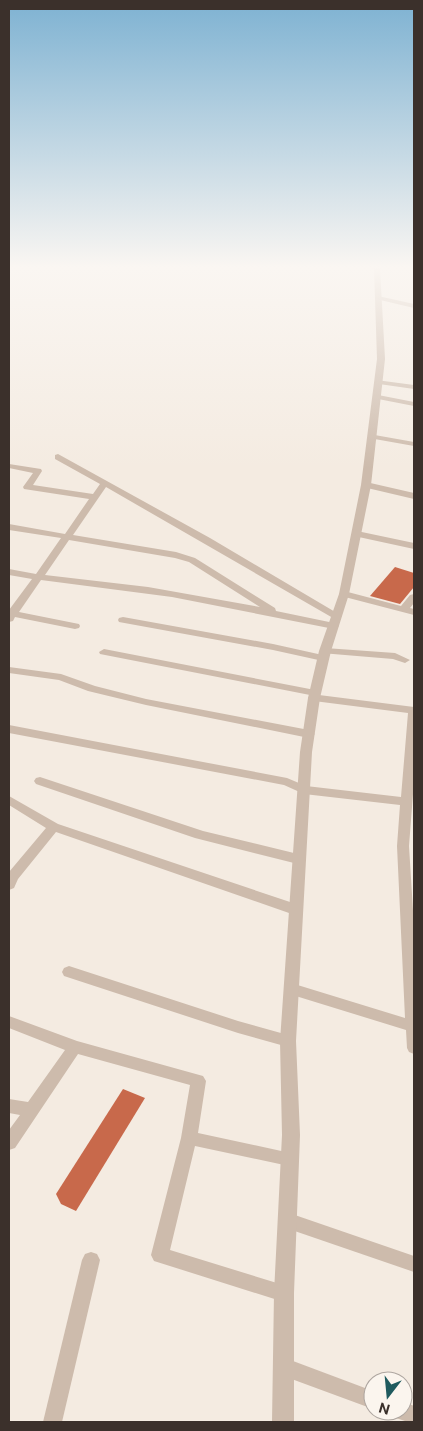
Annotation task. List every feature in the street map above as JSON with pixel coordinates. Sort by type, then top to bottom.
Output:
[{"type":"street","points":[[284,1422],[284,1293],[289,1221],[291,1135],[288,1041],[294,909],[308,734],[324,655],[344,594],[366,485],[377,389],[381,335]]},
{"type":"street","points":[[377,389],[414,387]]},
{"type":"street","points":[[377,389],[414,404]]},
{"type":"street","points":[[372,436],[414,444]]},
{"type":"street","points":[[58,457],[207,540],[336,621]]},
{"type":"street","points":[[9,466],[38,471],[27,487],[95,497]]},
{"type":"street","points":[[76,626],[10,615],[104,484]]},
{"type":"street","points":[[366,485],[410,495],[414,484]]},
{"type":"street","points":[[9,527],[162,552],[192,560],[279,614]]},
{"type":"street","points":[[357,534],[414,546]]},
{"type":"street","points":[[9,572],[150,591],[279,614],[336,621]]},
{"type":"street","points":[[344,594],[414,612]]},
{"type":"street","points":[[403,609],[414,597]]},
{"type":"street","points":[[123,620],[324,655],[395,656],[405,660]]},
{"type":"street","points":[[104,652],[315,695],[414,710],[403,846],[414,1048]]},
{"type":"street","points":[[9,670],[61,677],[92,689],[146,702],[308,734]]},
{"type":"street","points":[[9,729],[287,782],[304,790],[406,802]]},
{"type":"street","points":[[40,781],[171,825],[264,853],[298,859]]},
{"type":"street","points":[[9,800],[54,828],[294,909]]},
{"type":"street","points":[[9,886],[12,878],[54,828]]},
{"type":"street","points":[[69,972],[238,1027],[288,1041]]},
{"type":"street","points":[[291,989],[412,1026]]},
{"type":"street","points":[[9,1022],[75,1047],[198,1081],[190,1138],[160,1255],[284,1293]]},
{"type":"street","points":[[9,1143],[75,1047]]},
{"type":"street","points":[[9,1106],[32,1110]]},
{"type":"street","points":[[190,1138],[289,1159]]},
{"type":"street","points":[[289,1221],[414,1264]]},
{"type":"street","points":[[52,1422],[91,1260]]},
{"type":"street","points":[[285,1366],[363,1396]]},
{"type":"building","points":[[395,567],[414,573],[414,587],[400,604],[370,596]]},
{"type":"building","points":[[123,1089],[145,1098],[76,1211],[61,1204],[56,1194]]}]
